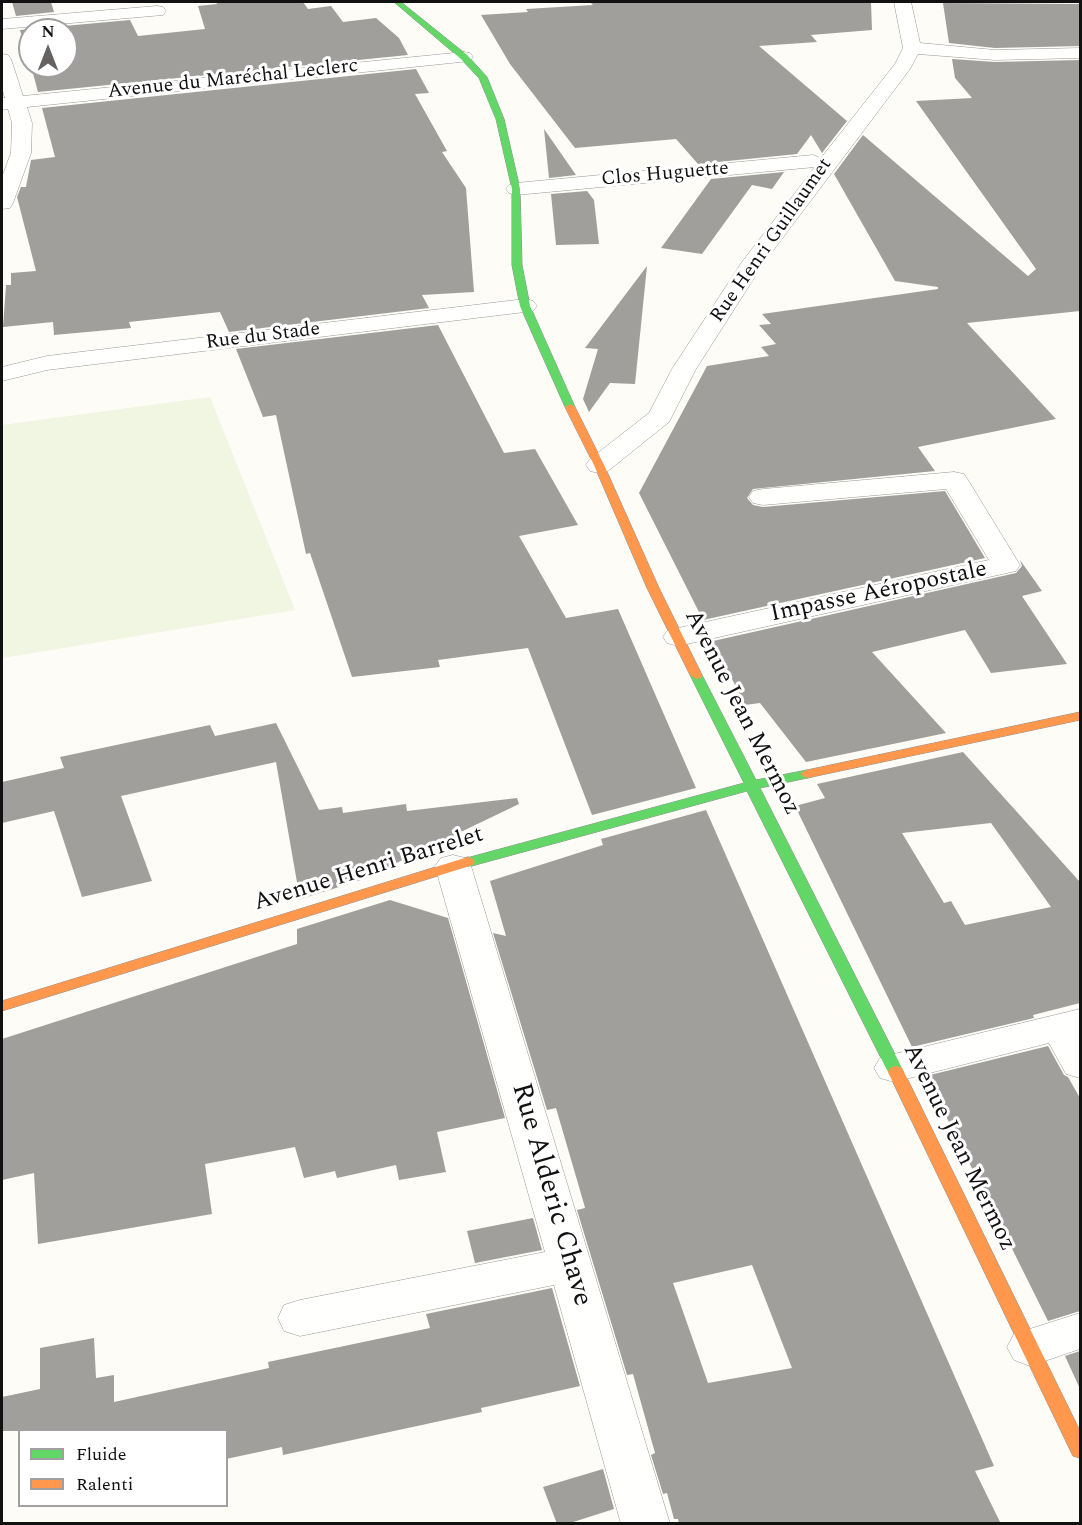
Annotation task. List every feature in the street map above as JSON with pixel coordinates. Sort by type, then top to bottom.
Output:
[{"type":"street","name":"Avenue Jean Mermoz","points":[[397,2],[464,57],[483,77],[500,119],[516,189],[517,265],[525,306],[566,400],[599,465],[652,588],[894,1068],[1080,1450]]},
{"type":"street","points":[[903,2],[912,48],[995,55],[1080,53]]},
{"type":"street","points":[[2,24],[121,8],[157,11]]},
{"type":"street","name":"Rue Henri Guillaumet","points":[[599,465],[660,417],[684,369],[753,262],[903,65],[912,48]]},
{"type":"street","name":"Avenue du Maréchal Leclerc","points":[[9,103],[464,57]]},
{"type":"street","points":[[2,59],[9,103],[22,123],[21,153],[2,202]]},
{"type":"street","name":"Clos Huguette","points":[[516,189],[813,161]]},
{"type":"street","name":"Rue du Stade","points":[[2,374],[47,363],[525,306]]},
{"type":"street","name":"Impasse Aéropostale","points":[[678,637],[1006,565],[954,480],[763,497]]},
{"type":"street","name":"Avenue Henri Barrelet","points":[[2,1006],[453,866],[752,785],[1080,716]]},
{"type":"street","name":"Rue Alderic Chave","points":[[453,866],[646,1524]]},
{"type":"street","points":[[894,1068],[1070,1025],[1080,1064]]},
{"type":"street","points":[[300,1318],[570,1264]]},
{"type":"street","points":[[1030,1347],[1080,1331]]},
{"type":"green space","points":[[210,397],[295,610],[2,658],[2,425]]},
{"type":"building","points":[[12,2],[51,2],[54,12],[16,16]]},
{"type":"building","points":[[216,2],[303,2],[308,9],[331,6],[343,22],[376,18],[399,38],[408,55],[38,92],[34,78],[78,78],[78,25],[130,20],[138,36],[205,29],[198,6],[217,4]]},
{"type":"building","points":[[590,2],[871,2],[872,30],[811,35],[817,42],[759,46],[847,121],[822,153],[811,135],[797,154],[698,164],[676,139],[575,148],[510,64],[481,15],[528,12],[526,9],[593,5]]},
{"type":"building","points":[[943,3],[1080,4],[1080,46],[995,48],[949,43]]},
{"type":"building","points":[[952,59],[995,62],[1080,60],[1080,311],[967,323],[1056,419],[918,447],[935,471],[753,489],[747,498],[753,505],[763,507],[945,491],[985,558],[703,620],[639,493],[707,366],[769,356],[761,347],[776,344],[759,325],[771,324],[762,314],[938,289],[938,287],[895,281],[834,174],[863,135],[1028,276],[1036,269],[916,101],[972,98],[955,78]]},
{"type":"building","points":[[416,69],[429,93],[415,94],[447,151],[442,152],[466,188],[474,292],[422,295],[429,308],[229,332],[220,312],[129,322],[131,328],[54,335],[53,322],[3,327],[6,285],[11,285],[11,273],[36,271],[17,197],[21,187],[26,187],[31,160],[55,157],[42,108]]},
{"type":"building","points":[[544,129],[576,175],[549,178]]},
{"type":"building","points":[[784,172],[772,189],[752,185],[702,254],[661,248],[711,179]]},
{"type":"building","points":[[587,191],[594,200],[599,244],[556,245],[551,194]]},
{"type":"building","points":[[647,266],[635,384],[610,383],[589,412],[583,399],[598,349],[585,348]]},
{"type":"building","points":[[438,325],[504,453],[535,449],[578,525],[519,536],[566,618],[618,609],[696,788],[592,815],[528,648],[438,660],[440,667],[352,677],[310,553],[306,554],[276,415],[263,417],[236,349]]},
{"type":"building","points":[[1020,560],[1042,591],[1022,596],[1067,664],[991,673],[965,630],[872,652],[946,733],[806,762],[760,703],[745,705],[713,641],[1016,573],[1022,566]]},
{"type":"building","points":[[276,723],[319,810],[342,807],[343,813],[406,804],[407,811],[517,798],[519,804],[361,880],[298,900],[298,888],[276,762],[121,796],[152,881],[82,897],[54,811],[2,823],[2,782],[64,768],[60,757],[210,725],[215,736]]},
{"type":"building","points":[[963,752],[1080,882],[1080,1003],[1033,1015],[1034,1018],[912,1047],[795,806],[825,798],[817,784]],"holes":[[[991,823],[1051,907],[965,925],[951,901],[944,903],[902,833]]]},
{"type":"building","points":[[706,810],[994,1466],[975,1471],[1001,1524],[679,1524],[678,1519],[674,1519],[667,1493],[663,1494],[651,1455],[655,1453],[633,1374],[627,1375],[577,1210],[585,1208],[556,1108],[547,1110],[493,933],[506,936],[490,881],[603,845],[601,839]],"holes":[[[752,1265],[792,1368],[708,1383],[673,1283]]]},
{"type":"building","points":[[390,900],[448,918],[505,1118],[437,1132],[446,1172],[399,1180],[396,1165],[337,1178],[335,1171],[304,1178],[295,1147],[205,1164],[212,1214],[38,1244],[34,1173],[2,1180],[2,1039],[297,944],[297,929]]},
{"type":"building","points":[[1048,1046],[1080,1098],[1080,1311],[1048,1321],[926,1076]]},
{"type":"building","points":[[533,1218],[542,1250],[475,1263],[467,1231]]},
{"type":"building","points":[[552,1288],[580,1386],[481,1408],[482,1412],[283,1455],[282,1447],[228,1459],[228,1429],[18,1429],[18,1431],[2,1431],[2,1397],[40,1389],[40,1348],[94,1338],[96,1378],[114,1375],[114,1402],[269,1368],[268,1362],[430,1328],[426,1314]]},
{"type":"building","points":[[1080,1351],[1080,1389],[1065,1356]]},
{"type":"building","points":[[603,1469],[614,1509],[567,1524],[557,1524],[543,1487]]},
{"type":"traffic: fast","points":[[397,2],[464,57],[483,77],[500,119],[516,189],[517,265],[525,306],[570,407]]},
{"type":"traffic: fast","points":[[696,675],[896,1072]]},
{"type":"traffic: fast","points":[[468,862],[752,785],[807,774]]},
{"type":"traffic: slow","points":[[570,407],[599,465],[653,588],[696,675]]},
{"type":"traffic: slow","points":[[807,774],[1080,716]]},
{"type":"traffic: slow","points":[[2,1006],[468,862]]},
{"type":"traffic: slow","points":[[896,1072],[1080,1450]]}]
